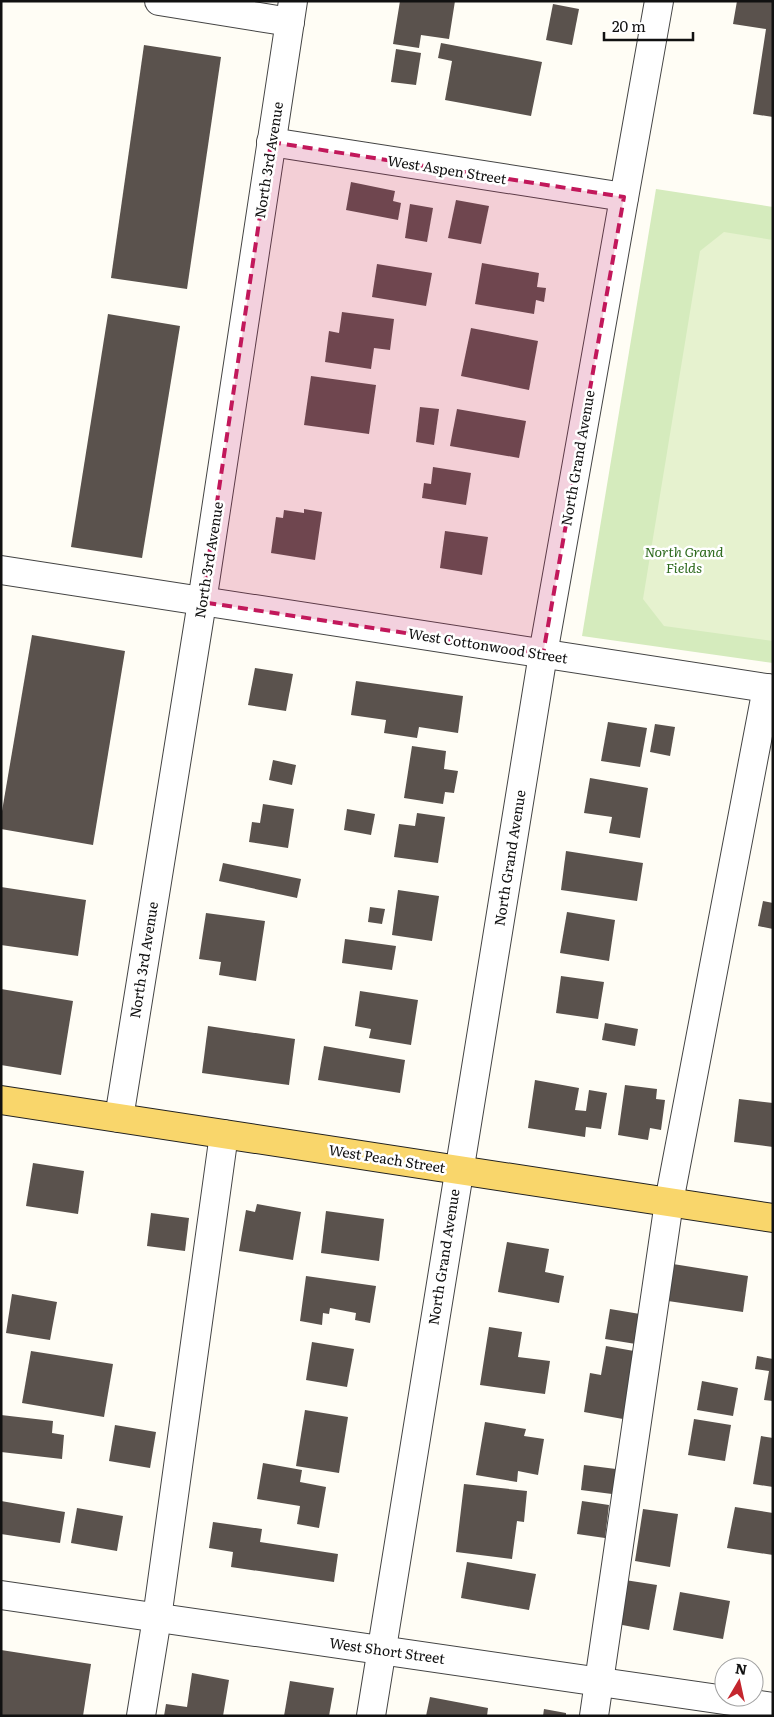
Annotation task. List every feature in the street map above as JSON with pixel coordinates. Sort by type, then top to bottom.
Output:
[{"type":"main road","name":"West Peach Street","points":[[1,1100],[773,1218]]},
{"type":"street","points":[[159,1],[292,12]]},
{"type":"street","name":"North Grand Avenue","points":[[371,1716],[543,654],[659,1]]},
{"type":"street","name":"North 3rd Avenue","points":[[119,1118],[202,602],[292,12]]},
{"type":"street","name":"West Aspen Street","points":[[271,142],[624,197]]},
{"type":"street","name":"West Cottonwood Street","points":[[1,570],[770,688]]},
{"type":"street","points":[[594,1716],[668,1202],[770,688]]},
{"type":"street","points":[[141,1716],[157,1618],[224,1134]]},
{"type":"street","name":"West Short Street","points":[[1,1595],[773,1707]]},
{"type":"highlighted area","points":[[271,142],[624,197],[543,654],[202,602]]},
{"type":"green space","name":"North Grand Fields","points":[[656,189],[773,207],[773,663],[582,636]]},
{"type":"green space","points":[[724,232],[773,240],[773,641],[664,626],[643,599],[700,251]]},
{"type":"building","points":[[400,1],[455,1],[449,39],[421,35],[419,48],[393,44]]},
{"type":"building","points":[[737,1],[773,1],[773,117],[753,114],[766,29],[733,24]]},
{"type":"building","points":[[553,4],[579,9],[572,45],[546,40]]},
{"type":"building","points":[[441,43],[542,62],[531,116],[445,100],[452,61],[438,58]]},
{"type":"building","points":[[144,45],[221,57],[187,289],[111,278]]},
{"type":"building","points":[[396,49],[421,53],[416,85],[391,82]]},
{"type":"building","points":[[351,182],[395,191],[393,201],[401,203],[398,220],[346,210]]},
{"type":"building","points":[[456,200],[489,206],[481,244],[448,238]]},
{"type":"building","points":[[410,204],[433,208],[427,242],[405,238]]},
{"type":"building","points":[[482,263],[539,273],[537,287],[546,288],[544,302],[536,300],[534,314],[475,304]]},
{"type":"building","points":[[377,264],[432,273],[426,306],[372,297]]},
{"type":"building","points":[[342,312],[394,319],[390,350],[374,348],[371,369],[325,362],[329,331],[339,333]]},
{"type":"building","points":[[108,314],[180,326],[142,558],[71,547]]},
{"type":"building","points":[[471,328],[538,341],[529,390],[461,376]]},
{"type":"building","points":[[311,376],[376,385],[369,434],[304,425]]},
{"type":"building","points":[[420,407],[439,409],[434,445],[416,442]]},
{"type":"building","points":[[457,409],[526,421],[519,458],[450,446]]},
{"type":"building","points":[[433,467],[471,473],[466,505],[422,498],[424,483],[431,484]]},
{"type":"building","points":[[304,509],[322,512],[315,560],[271,553],[276,517],[283,518],[284,510],[304,513]]},
{"type":"building","points":[[445,531],[488,537],[482,575],[440,568]]},
{"type":"building","points":[[32,635],[125,651],[93,845],[1,829],[1,817]]},
{"type":"building","points":[[255,668],[293,674],[286,711],[248,705]]},
{"type":"building","points":[[356,681],[463,696],[458,733],[419,727],[417,738],[384,733],[386,720],[351,715]]},
{"type":"building","points":[[608,722],[647,728],[640,767],[601,761]]},
{"type":"building","points":[[655,724],[675,727],[670,756],[650,752]]},
{"type":"building","points":[[412,746],[446,751],[444,769],[458,771],[454,793],[445,792],[443,804],[404,798]]},
{"type":"building","points":[[273,760],[296,765],[292,785],[269,780]]},
{"type":"building","points":[[590,778],[648,788],[640,838],[609,833],[612,817],[584,813]]},
{"type":"building","points":[[263,804],[294,809],[288,848],[249,842],[252,822],[260,823]]},
{"type":"building","points":[[347,809],[375,814],[371,835],[344,830]]},
{"type":"building","points":[[417,813],[445,817],[438,863],[394,857],[399,824],[415,826]]},
{"type":"building","points":[[566,851],[643,863],[637,901],[561,890]]},
{"type":"building","points":[[223,863],[301,879],[297,898],[219,881]]},
{"type":"building","points":[[1,887],[86,900],[78,956],[1,945]]},
{"type":"building","points":[[398,890],[439,896],[432,941],[392,935]]},
{"type":"building","points":[[763,901],[773,903],[773,929],[758,926]]},
{"type":"building","points":[[370,907],[385,909],[382,924],[368,922]]},
{"type":"building","points":[[567,912],[615,920],[609,961],[560,953]]},
{"type":"building","points":[[206,913],[265,921],[256,981],[219,975],[221,962],[199,959]]},
{"type":"building","points":[[345,939],[396,946],[392,970],[342,963]]},
{"type":"building","points":[[561,976],[604,982],[598,1019],[556,1013]]},
{"type":"building","points":[[1,989],[73,1001],[61,1075],[1,1065]]},
{"type":"building","points":[[360,991],[418,1000],[411,1045],[369,1038],[371,1029],[355,1026]]},
{"type":"building","points":[[605,1023],[638,1029],[635,1046],[602,1040]]},
{"type":"building","points":[[208,1026],[295,1039],[289,1085],[202,1073]]},
{"type":"building","points":[[324,1046],[405,1060],[400,1093],[318,1080]]},
{"type":"building","points":[[535,1080],[579,1088],[575,1110],[586,1111],[589,1090],[607,1093],[601,1129],[586,1127],[585,1137],[528,1128]]},
{"type":"building","points":[[625,1085],[657,1089],[656,1099],[665,1100],[661,1130],[650,1128],[648,1140],[618,1135]]},
{"type":"building","points":[[739,1099],[773,1103],[773,1147],[734,1142]]},
{"type":"building","points":[[33,1163],[84,1171],[78,1214],[26,1206]]},
{"type":"building","points":[[257,1204],[301,1212],[293,1260],[239,1251],[246,1210],[255,1212]]},
{"type":"building","points":[[326,1211],[384,1219],[379,1261],[321,1253]]},
{"type":"building","points":[[151,1213],[189,1218],[185,1251],[147,1246]]},
{"type":"building","points":[[507,1242],[549,1249],[545,1272],[564,1276],[559,1303],[498,1292]]},
{"type":"building","points":[[673,1264],[748,1276],[743,1312],[668,1301]]},
{"type":"building","points":[[306,1276],[376,1286],[370,1323],[355,1320],[356,1313],[330,1308],[329,1314],[323,1313],[322,1325],[300,1321]]},
{"type":"building","points":[[12,1294],[57,1302],[50,1340],[6,1333]]},
{"type":"building","points":[[610,1309],[646,1315],[642,1345],[605,1339]]},
{"type":"building","points":[[489,1327],[522,1332],[518,1357],[550,1361],[545,1394],[480,1385]]},
{"type":"building","points":[[312,1342],[354,1349],[347,1387],[306,1380]]},
{"type":"building","points":[[606,1346],[634,1351],[623,1419],[584,1412],[590,1373],[601,1375]]},
{"type":"building","points":[[31,1351],[113,1364],[104,1417],[22,1403]]},
{"type":"building","points":[[757,1356],[773,1359],[773,1401],[764,1400],[769,1371],[755,1369]]},
{"type":"building","points":[[702,1381],[738,1388],[733,1416],[697,1410]]},
{"type":"building","points":[[305,1410],[348,1417],[339,1473],[296,1466]]},
{"type":"building","points":[[1,1415],[53,1421],[52,1433],[64,1435],[62,1459],[1,1452]]},
{"type":"building","points":[[694,1419],[731,1425],[725,1461],[688,1455]]},
{"type":"building","points":[[485,1422],[526,1429],[524,1436],[544,1439],[538,1475],[518,1471],[517,1482],[476,1475]]},
{"type":"building","points":[[115,1425],[156,1432],[150,1468],[109,1461]]},
{"type":"building","points":[[761,1436],[773,1438],[773,1487],[753,1484]]},
{"type":"building","points":[[263,1463],[302,1470],[300,1482],[326,1487],[319,1528],[297,1524],[300,1506],[257,1499]]},
{"type":"building","points":[[584,1465],[616,1469],[612,1494],[581,1490]]},
{"type":"building","points":[[464,1484],[527,1491],[524,1522],[517,1521],[512,1559],[456,1552]]},
{"type":"building","points":[[1,1501],[65,1512],[60,1543],[1,1534]]},
{"type":"building","points":[[582,1501],[609,1505],[605,1538],[577,1534]]},
{"type":"building","points":[[735,1507],[773,1513],[773,1555],[727,1548]]},
{"type":"building","points":[[77,1508],[123,1516],[117,1551],[71,1543]]},
{"type":"building","points":[[643,1509],[678,1514],[670,1567],[635,1561]]},
{"type":"building","points":[[213,1522],[262,1529],[260,1542],[338,1554],[334,1582],[231,1567],[233,1552],[209,1548]]},
{"type":"building","points":[[467,1562],[536,1574],[529,1610],[461,1598]]},
{"type":"building","points":[[625,1580],[657,1585],[649,1630],[617,1624]]},
{"type":"building","points":[[680,1592],[730,1601],[723,1639],[673,1630]]},
{"type":"building","points":[[1,1650],[91,1664],[83,1716],[1,1716]]},
{"type":"building","points":[[192,1673],[229,1680],[223,1716],[164,1716],[166,1704],[187,1707]]},
{"type":"building","points":[[290,1681],[334,1688],[329,1716],[284,1716]]},
{"type":"building","points":[[430,1697],[488,1708],[487,1716],[426,1716]]},
{"type":"building","points":[[544,1709],[566,1713],[566,1716],[543,1716]]}]
